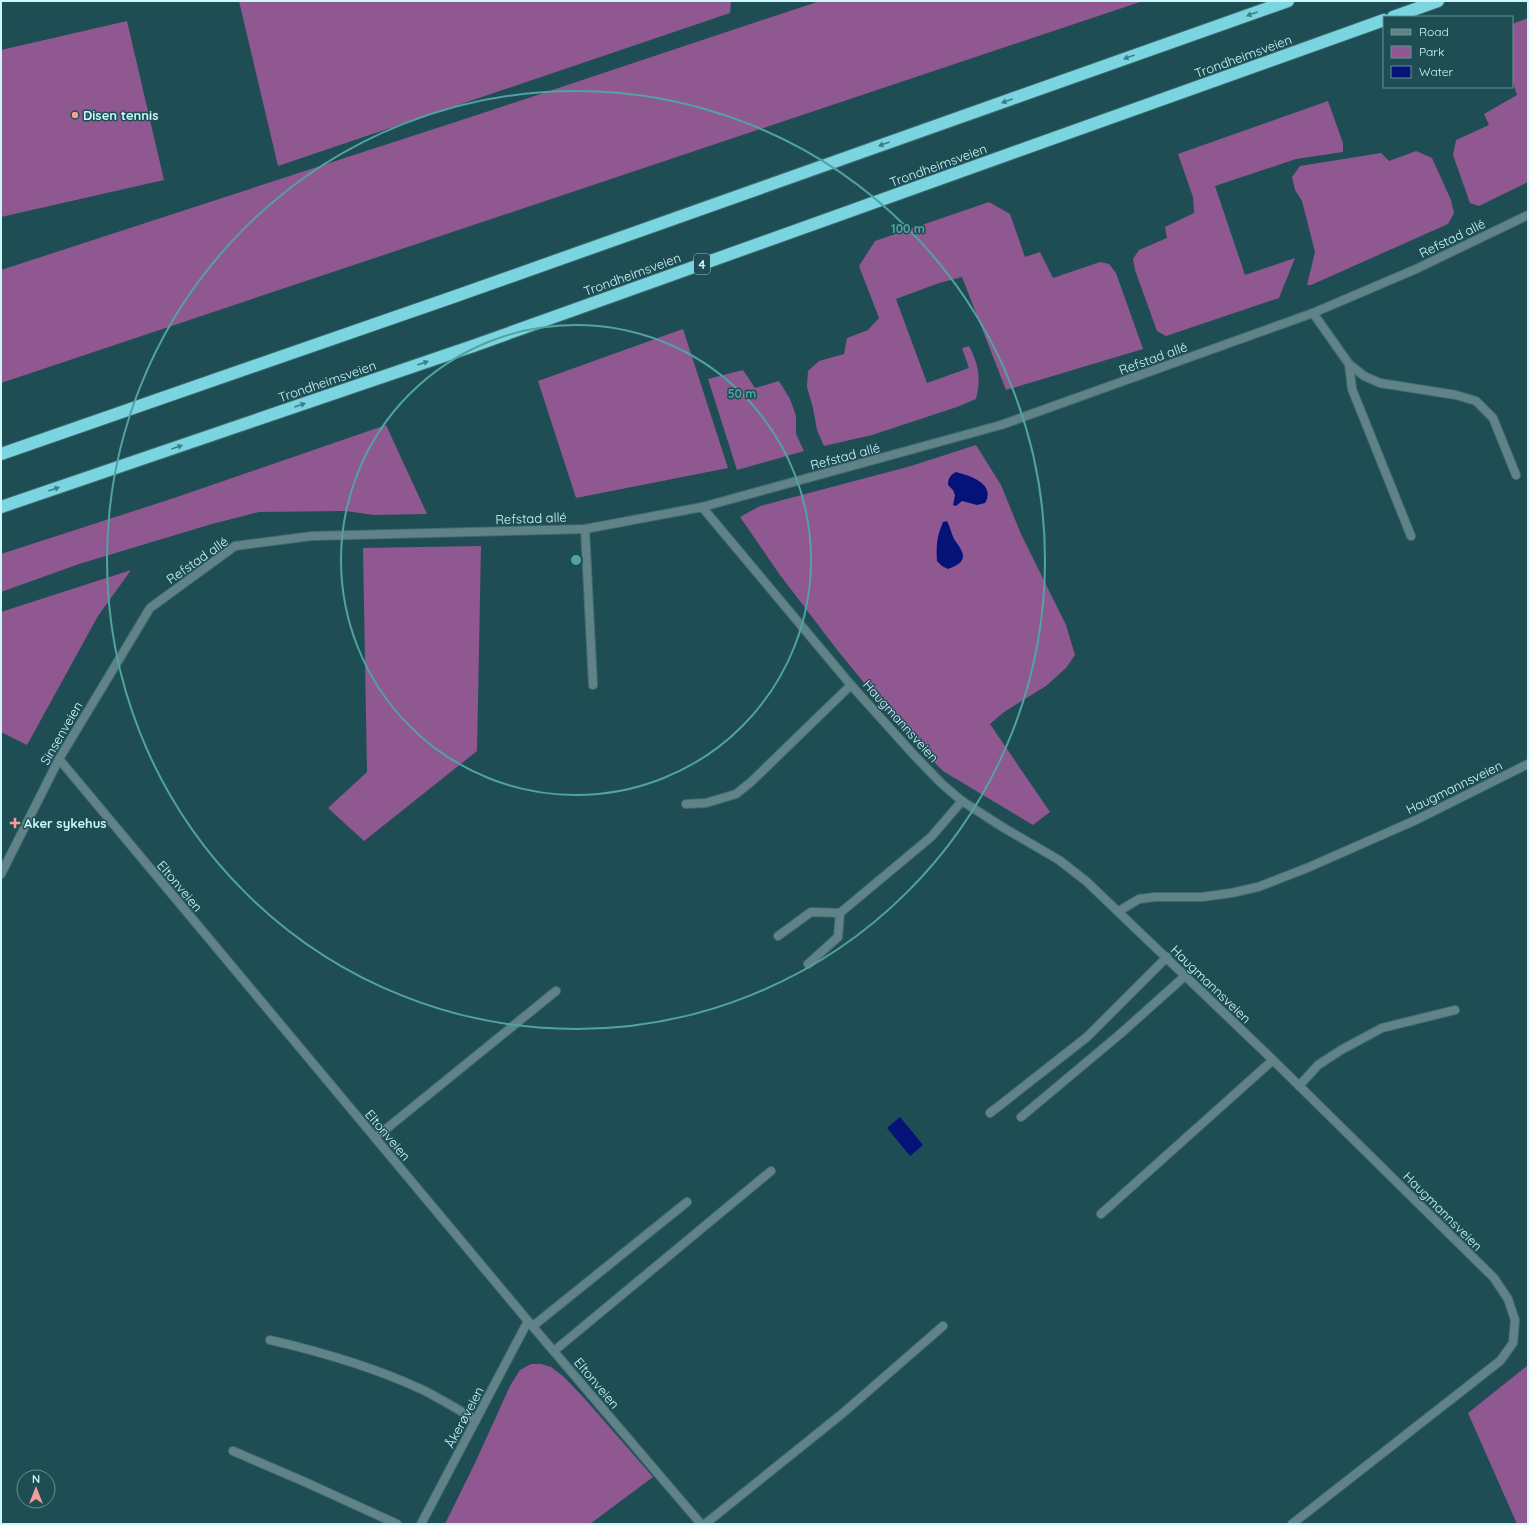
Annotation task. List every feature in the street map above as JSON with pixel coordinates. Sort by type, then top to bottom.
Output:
[{"type":"highway","points":[[1,454],[456,296],[1288,1]]},
{"type":"highway","points":[[1395,16],[1438,1]]},
{"type":"highway","name":"Trondheimsveien","points":[[1,507],[472,346],[1383,20]]},
{"type":"street","name":"Refstad allé","points":[[150,608],[234,546],[312,536],[585,529],[702,508],[1001,425],[1313,313],[1416,269],[1528,215]]},
{"type":"street","points":[[1313,313],[1349,364],[1364,376],[1380,383],[1456,394],[1476,401],[1493,418],[1516,474]]},
{"type":"street","points":[[1349,364],[1352,389],[1411,536]]},
{"type":"street","points":[[1,511],[17,501]]},
{"type":"street","name":"Haugmannsveien","points":[[702,508],[851,685],[942,784],[962,801],[1004,828],[1060,860],[1119,911],[1273,1060],[1494,1278],[1508,1299],[1515,1320],[1513,1343],[1500,1361],[1292,1524]]},
{"type":"street","points":[[585,529],[594,685]]},
{"type":"street","name":"Sinsenveien","points":[[1,874],[59,759],[150,608]]},
{"type":"street","points":[[686,804],[706,804],[736,794],[751,782],[851,685]]},
{"type":"street","name":"Eltonveien","points":[[59,759],[530,1324],[701,1524]]},
{"type":"street","name":"Haugmannsveien","points":[[1119,911],[1139,899],[1155,896],[1202,896],[1231,893],[1258,887],[1307,868],[1416,820],[1528,764]]},
{"type":"street","points":[[778,936],[811,912],[840,913],[931,837],[962,801]]},
{"type":"street","points":[[808,964],[838,937],[840,913]]},
{"type":"street","points":[[990,1113],[1087,1037],[1166,957]]},
{"type":"street","points":[[1021,1117],[1119,1035],[1185,976]]},
{"type":"street","points":[[375,1138],[556,991]]},
{"type":"street","points":[[1299,1086],[1318,1065],[1341,1050],[1382,1028],[1455,1010]]},
{"type":"street","points":[[1101,1214],[1273,1060]]},
{"type":"street","points":[[554,1351],[771,1171]]},
{"type":"street","points":[[530,1324],[687,1202]]},
{"type":"street","name":"Åkerøveien","points":[[421,1524],[476,1420],[530,1324]]},
{"type":"street","points":[[705,1524],[843,1413],[943,1326]]},
{"type":"street","points":[[270,1340],[318,1351],[359,1364],[422,1390],[476,1420]]},
{"type":"street","points":[[234,1451],[397,1524]]},
{"type":"green space","points":[[239,1],[731,1],[730,13],[278,166]]},
{"type":"green space","points":[[820,1],[1143,1],[1,383],[1,270],[480,114]]},
{"type":"green space","points":[[1528,18],[1528,182],[1479,206],[1470,203],[1453,155],[1456,140],[1489,125],[1484,114],[1517,95],[1513,82],[1513,24]]},
{"type":"green space","name":"Disen tennis","points":[[127,21],[164,180],[1,217],[1,50]]},
{"type":"green space","points":[[1328,101],[1343,143],[1343,152],[1296,159],[1215,186],[1245,275],[1295,258],[1279,298],[1166,336],[1157,331],[1135,270],[1133,259],[1139,250],[1167,238],[1165,227],[1194,213],[1193,197],[1178,154]]},
{"type":"green space","points":[[1416,151],[1432,158],[1451,200],[1454,213],[1448,224],[1311,285],[1307,285],[1315,252],[1302,201],[1295,190],[1292,177],[1300,166],[1381,153],[1389,161]]},
{"type":"green space","points":[[989,202],[1010,214],[1025,257],[1040,252],[1053,278],[1100,262],[1109,264],[1116,273],[1143,349],[1006,390],[962,277],[939,283],[896,299],[927,383],[969,368],[962,348],[969,346],[975,359],[979,378],[976,399],[957,407],[872,435],[824,446],[817,430],[807,387],[808,371],[819,361],[844,354],[847,338],[868,330],[879,318],[859,266],[875,241]]},
{"type":"green space","points":[[683,329],[728,468],[576,498],[538,381]]},
{"type":"green space","points":[[743,370],[755,388],[779,381],[790,399],[796,416],[796,434],[804,451],[737,470],[708,379]]},
{"type":"green space","points":[[386,425],[427,514],[374,515],[345,511],[259,512],[212,524],[79,564],[1,592],[1,554],[174,498]]},
{"type":"green space","points":[[976,445],[1001,485],[1021,534],[1066,625],[1075,655],[1066,668],[1046,686],[1004,712],[990,724],[1050,812],[1033,825],[943,771],[918,746],[838,651],[780,575],[740,517],[760,506],[911,466]]},
{"type":"green space","points":[[481,546],[477,751],[364,841],[328,808],[367,772],[363,548]]},
{"type":"green space","points":[[131,570],[98,616],[27,745],[1,732],[1,612]]},
{"type":"green space","points":[[531,1364],[541,1364],[551,1367],[564,1377],[653,1477],[590,1524],[445,1524],[510,1386],[520,1370]]},
{"type":"green space","points":[[1527,1366],[1528,1524],[1517,1524],[1468,1413]]},
{"type":"water","points":[[956,472],[975,479],[985,486],[988,496],[985,503],[977,505],[962,501],[956,506],[953,505],[955,495],[948,483],[951,476]]},
{"type":"water","points":[[947,521],[963,556],[960,563],[948,569],[937,561],[937,541],[939,532],[943,522]]},
{"type":"water","points":[[900,1117],[923,1145],[910,1156],[887,1128]]},
{"type":"place","name":"Disen tennis","points":[[75,115]]},
{"type":"place","name":"Aker sykehus","points":[[15,823]]}]
